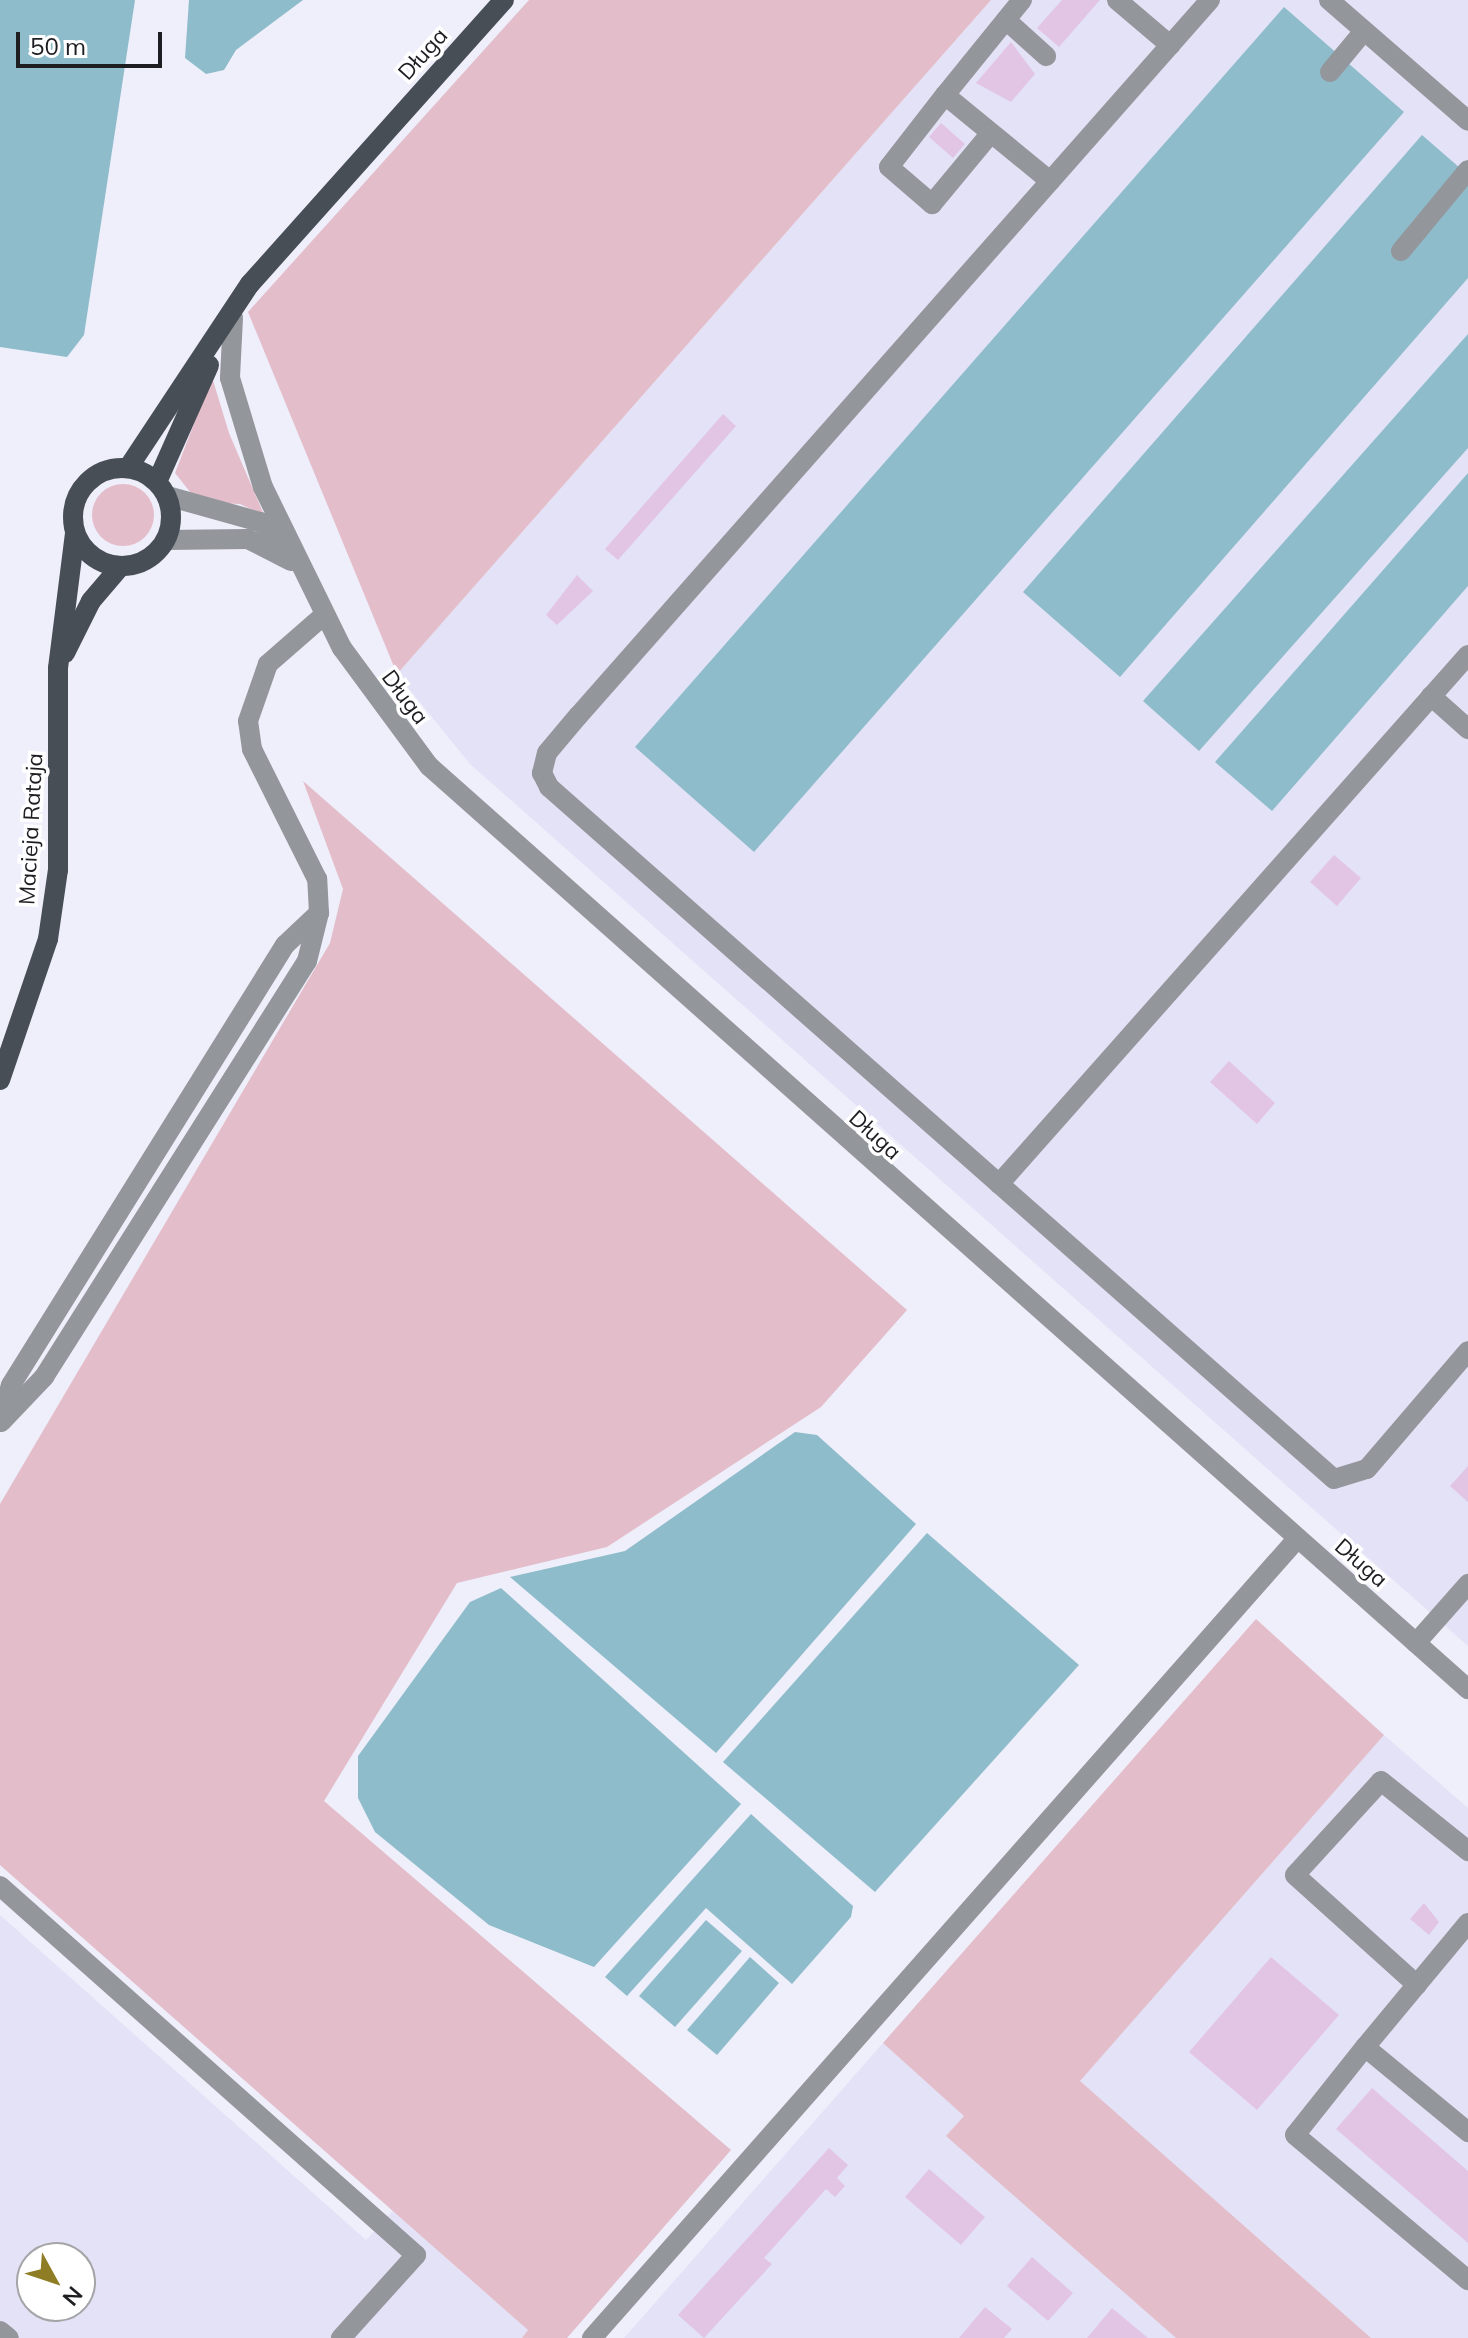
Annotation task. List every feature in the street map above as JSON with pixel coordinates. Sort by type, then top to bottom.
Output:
[{"type":"main road","name":"Długa","points":[[128,468],[250,284],[504,0]]},
{"type":"main road","name":"Długa","points":[[162,489],[250,284]]},
{"type":"main road","points":[[128,468],[162,489],[166,540],[147,560],[120,567],[92,557],[75,533],[72,516],[83,486],[128,468]]},
{"type":"main road","name":"Macieja Rataja","points":[[0,1080],[50,925],[58,870],[58,668],[75,533]]},
{"type":"main road","name":"Macieja Rataja","points":[[58,668],[91,601],[120,567]]},
{"type":"street","points":[[991,133],[932,204],[889,167],[1022,0]]},
{"type":"street","points":[[1117,0],[1170,45]]},
{"type":"street","points":[[1210,0],[578,716],[547,753],[542,773],[549,787],[1334,1479],[1367,1469],[1468,1351]]},
{"type":"street","points":[[1329,0],[1468,121]]},
{"type":"street","points":[[1006,20],[1046,56]]},
{"type":"street","points":[[1330,72],[1364,31]]},
{"type":"street","points":[[945,95],[1050,181]]},
{"type":"street","points":[[1401,251],[1468,170]]},
{"type":"street","name":"Długa","points":[[233,318],[230,378],[247,444],[323,616],[396,726],[473,809],[1468,1689]]},
{"type":"street","name":"Długa","points":[[162,489],[270,528],[302,572]]},
{"type":"street","points":[[166,540],[248,539],[302,572]]},
{"type":"street","points":[[1,1422],[44,1377],[307,961],[319,913],[317,879],[252,749],[248,721],[268,664],[323,616]]},
{"type":"street","points":[[999,1184],[1468,655]]},
{"type":"street","points":[[1431,696],[1468,729]]},
{"type":"street","points":[[592,2338],[1297,1539]]},
{"type":"street","points":[[1416,1643],[1468,1584]]},
{"type":"street","points":[[1417,1985],[1295,1875],[1381,1781],[1468,1851]]},
{"type":"street","points":[[1,1889],[416,2255],[341,2338]]},
{"type":"street","points":[[1468,1923],[1295,2135],[1468,2280]]},
{"type":"street","points":[[1365,2047],[1468,2132]]},
{"type":"street","points":[[0,2331],[9,2338]]},
{"type":"shaded area","points":[[0,0],[135,0],[84,335],[67,357],[0,347]]},
{"type":"shaded area","points":[[189,0],[303,0],[236,50],[224,70],[206,74],[185,58]]},
{"type":"shaded area","points":[[529,0],[991,0],[397,674],[248,312]]},
{"type":"shaded area","points":[[991,0],[1468,0],[1468,1646],[470,764],[397,674]]},
{"type":"shaded area","points":[[1284,7],[1404,112],[754,852],[635,747]]},
{"type":"shaded area","points":[[1422,135],[1468,175],[1468,278],[1120,677],[1023,592]]},
{"type":"shaded area","points":[[1468,334],[1468,448],[1199,751],[1143,701]]},
{"type":"shaded area","points":[[212,377],[229,433],[264,515],[240,504],[198,502],[175,473]]},
{"type":"shaded area","points":[[1468,473],[1468,586],[1272,811],[1215,762]]},
{"type":"shaded area","points":[[123,484],[145,493],[154,515],[145,537],[123,546],[101,537],[92,515],[101,493]]},
{"type":"shaded area","points":[[303,781],[907,1310],[821,1407],[607,1547],[457,1583],[324,1801],[731,2150],[567,2338],[522,2338],[528,2330],[0,1865],[0,1504],[330,943],[343,889]]},
{"type":"shaded area","points":[[795,1432],[817,1435],[916,1524],[716,1753],[510,1577],[625,1551]]},
{"type":"shaded area","points":[[927,1533],[1079,1665],[875,1892],[723,1762]]},
{"type":"shaded area","points":[[501,1588],[741,1804],[594,1967],[489,1925],[375,1832],[358,1798],[358,1756],[470,1602]]},
{"type":"shaded area","points":[[1256,1619],[1384,1735],[1080,2081],[1371,2338],[1176,2338],[946,2136],[964,2116],[883,2043]]},
{"type":"shaded area","points":[[1384,1735],[1468,1808],[1468,2338],[1371,2338],[1079,2081]]},
{"type":"shaded area","points":[[751,1814],[853,1906],[851,1917],[792,1984],[706,1908],[627,1996],[605,1977]]},
{"type":"shaded area","points":[[0,1915],[366,2240],[393,2211],[529,2331],[522,2338],[0,2338]]},
{"type":"shaded area","points":[[706,1920],[742,1951],[675,2027],[639,1996]]},
{"type":"shaded area","points":[[750,1957],[779,1983],[717,2055],[687,2030]]},
{"type":"shaded area","points":[[883,2043],[965,2116],[947,2136],[1176,2338],[624,2338]]},
{"type":"building","points":[[1062,0],[1100,0],[1059,47],[1037,28]]},
{"type":"building","points":[[1011,42],[1035,74],[1011,102],[976,83]]},
{"type":"building","points":[[941,123],[965,144],[953,158],[929,137]]},
{"type":"building","points":[[723,414],[736,426],[618,560],[605,549]]},
{"type":"building","points":[[577,575],[593,591],[557,625],[546,615]]},
{"type":"building","points":[[1334,855],[1361,878],[1337,906],[1310,882]]},
{"type":"building","points":[[1229,1061],[1275,1103],[1257,1124],[1210,1082]]},
{"type":"building","points":[[1468,1466],[1468,1502],[1450,1486]]},
{"type":"building","points":[[1424,1903],[1439,1922],[1429,1935],[1410,1919]]},
{"type":"building","points":[[1271,1957],[1339,2015],[1257,2110],[1189,2052]]},
{"type":"building","points":[[1372,2088],[1468,2171],[1468,2243],[1336,2129]]},
{"type":"building","points":[[829,2148],[848,2165],[837,2178],[845,2186],[835,2197],[826,2189],[764,2258],[772,2264],[704,2338],[678,2315]]},
{"type":"building","points":[[929,2169],[985,2217],[961,2245],[905,2197]]},
{"type":"building","points":[[1032,2257],[1073,2293],[1048,2321],[1007,2286]]},
{"type":"building","points":[[985,2307],[1012,2329],[1004,2338],[959,2338]]},
{"type":"building","points":[[1112,2308],[1148,2338],[1087,2338]]}]
